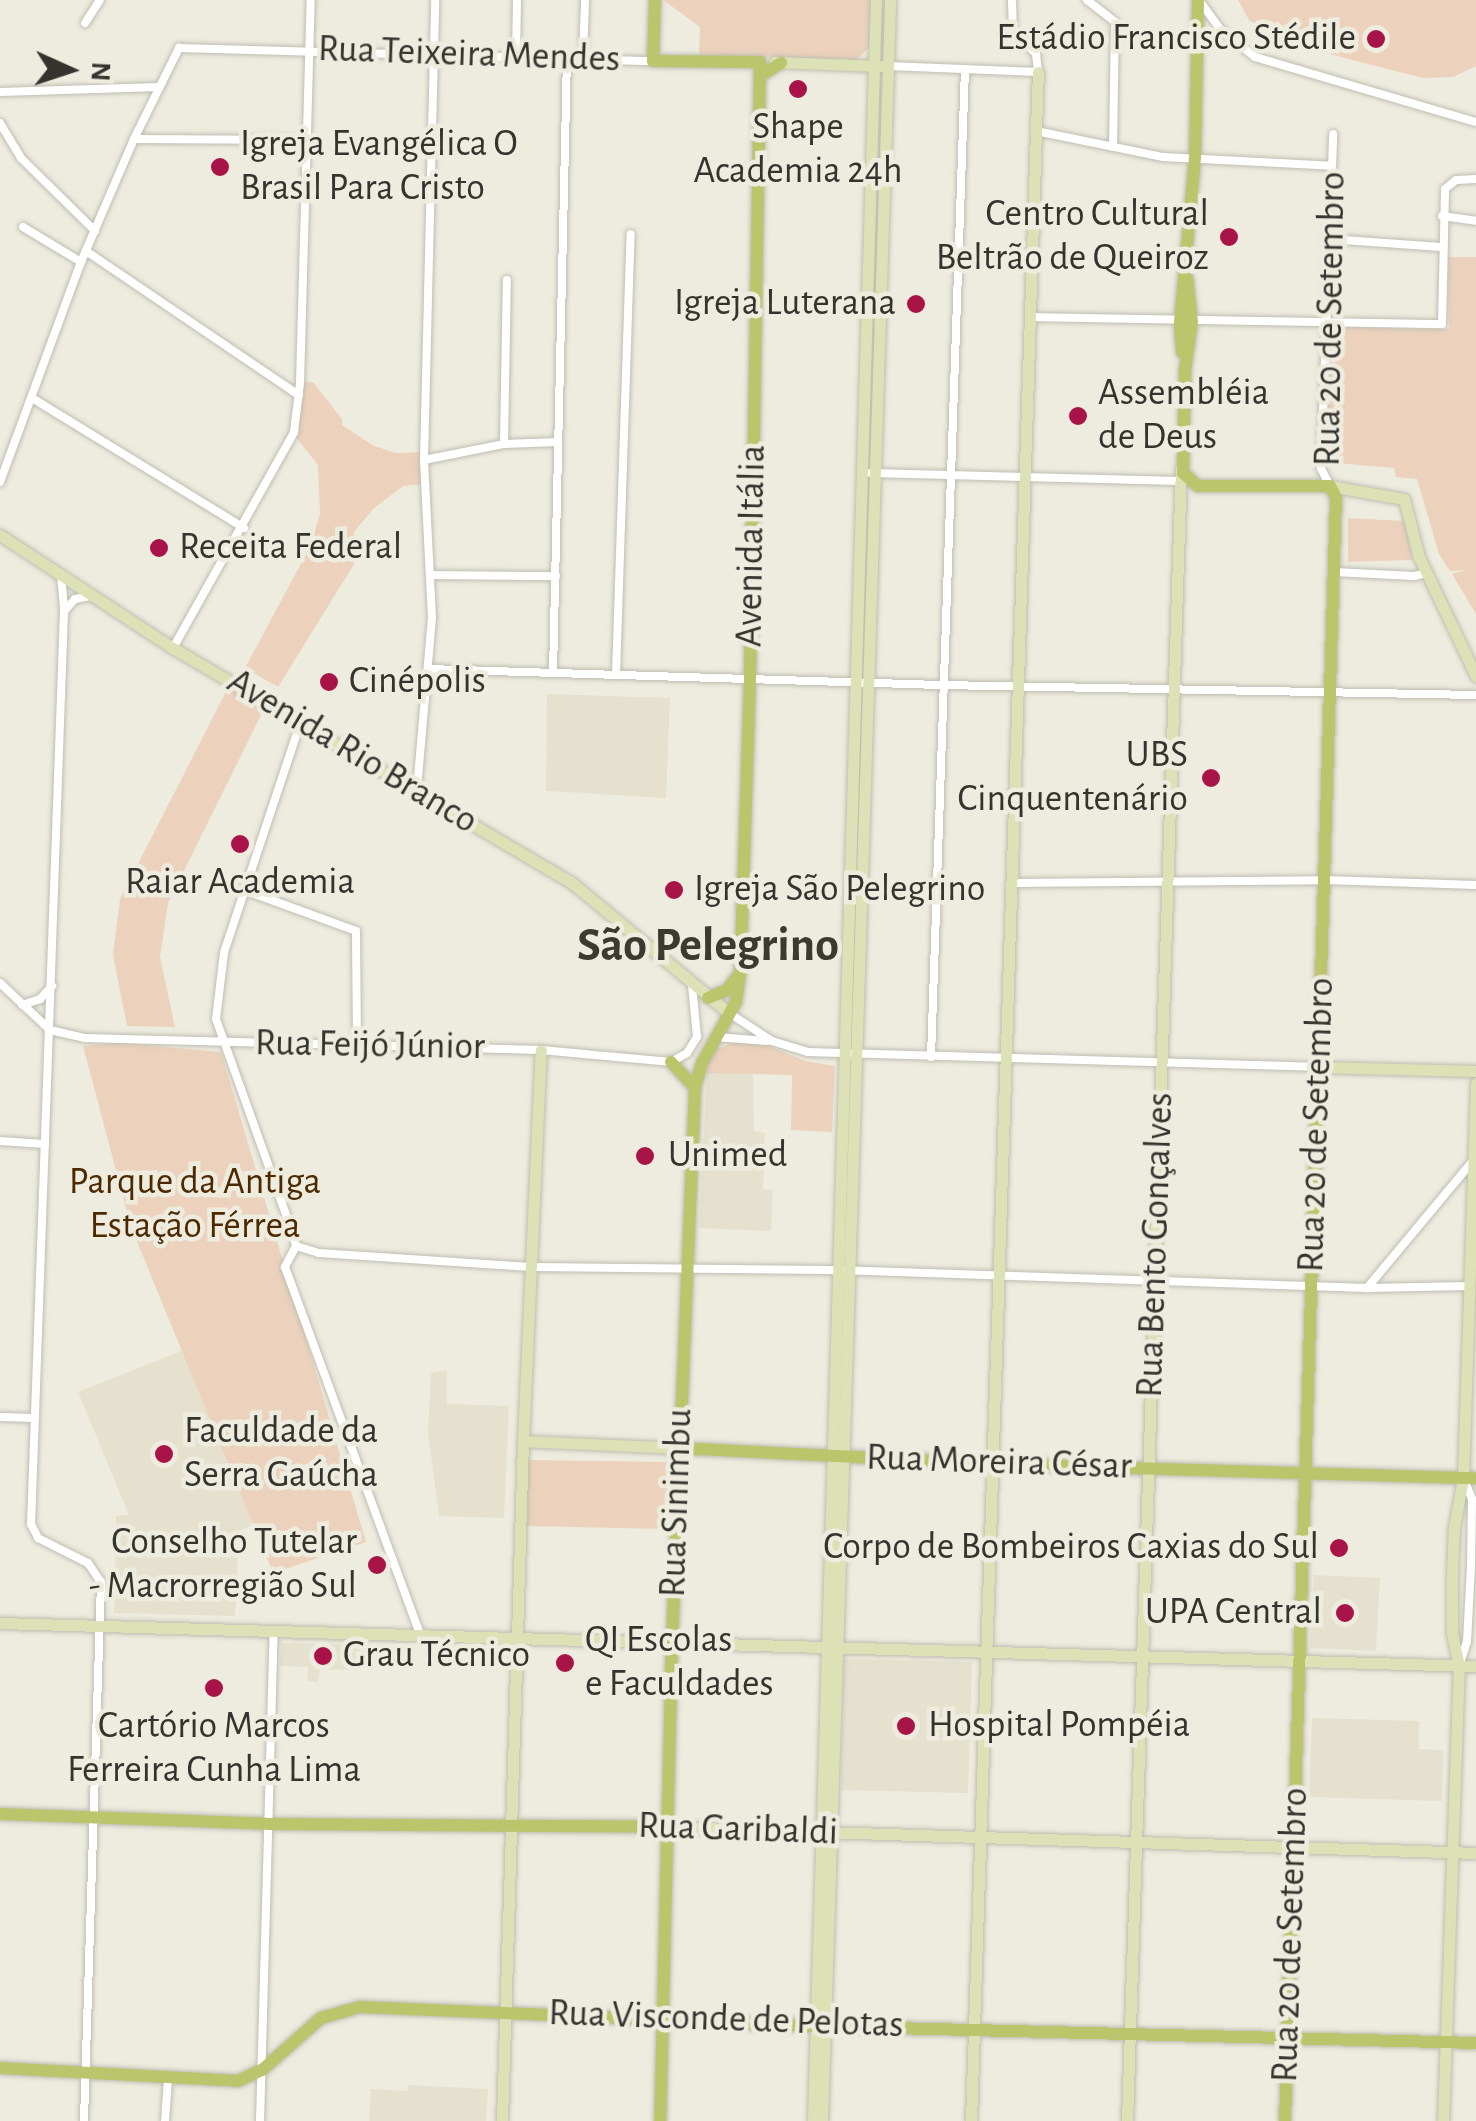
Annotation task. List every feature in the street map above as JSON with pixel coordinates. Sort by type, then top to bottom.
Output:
[{"type":"main road","points":[[653,61],[656,0]]},
{"type":"main road","name":"Rua Bento Gonçalves","points":[[1180,474],[1198,0]]},
{"type":"main road","name":"Rua Teixeira Mendes","points":[[653,61],[760,69]]},
{"type":"main road","points":[[760,69],[781,63]]},
{"type":"main road","name":"Avenida Itália","points":[[730,1013],[740,974],[750,679],[760,69]]},
{"type":"main road","points":[[1180,474],[1198,486],[1330,486]]},
{"type":"main road","name":"Rua 20 de Setembro","points":[[1285,2121],[1334,572],[1336,498],[1330,486]]},
{"type":"main road","points":[[708,998],[726,990],[740,974]]},
{"type":"main road","name":"Rua Sinimbu","points":[[660,2121],[672,1641],[694,1088],[730,1013]]},
{"type":"main road","points":[[671,1062],[694,1088]]},
{"type":"main road","name":"Rua Moreira César","points":[[680,1448],[993,1464],[1470,1478]]},
{"type":"main road","name":"Rua Garibaldi","points":[[0,1814],[268,1824],[668,1827]]},
{"type":"main road","name":"Rua Visconde de Pelotas","points":[[0,2068],[85,2076],[238,2081],[262,2070],[322,2018],[345,2008],[820,2026],[1288,2035],[1476,2043]]},
{"type":"street","points":[[85,22],[100,0]]},
{"type":"street","points":[[173,648],[244,528],[294,432],[300,383],[311,0]]},
{"type":"street","points":[[418,790],[431,575],[424,460],[435,0]]},
{"type":"street","points":[[516,57],[518,0]]},
{"type":"street","points":[[583,58],[584,0]]},
{"type":"street","points":[[971,2121],[1038,72],[1036,54],[1013,31],[1012,0]]},
{"type":"street","points":[[1087,0],[1115,22],[1113,147]]},
{"type":"street","points":[[1198,0],[1220,29],[1255,58],[1476,122]]},
{"type":"street","points":[[817,2120],[873,322],[883,226],[890,3],[876,3],[869,226],[875,275]]},
{"type":"street","name":"Rua Teixeira Mendes","points":[[159,87],[179,48],[653,61]]},
{"type":"street","points":[[554,672],[567,58]]},
{"type":"street","points":[[781,63],[1038,72]]},
{"type":"street","points":[[931,1057],[965,69]]},
{"type":"street","points":[[0,482],[81,262],[159,87],[2,90]]},
{"type":"street","points":[[0,123],[31,169],[95,231]]},
{"type":"street","points":[[872,126],[886,126]]},
{"type":"street","points":[[1036,131],[1195,158],[1332,166]]},
{"type":"street","name":"Rua 20 de Setembro","points":[[1330,486],[1321,468],[1334,134]]},
{"type":"street","points":[[134,138],[307,140]]},
{"type":"street","points":[[870,174],[885,174]]},
{"type":"street","points":[[1030,317],[1442,324],[1442,216],[1449,184],[1476,179]]},
{"type":"street","points":[[1442,216],[1476,221]]},
{"type":"street","points":[[869,226],[883,226]]},
{"type":"street","points":[[23,227],[81,262]]},
{"type":"street","points":[[616,674],[631,234]]},
{"type":"street","points":[[1330,239],[1441,247]]},
{"type":"street","points":[[86,252],[299,395]]},
{"type":"street","points":[[504,444],[507,280]]},
{"type":"street","points":[[32,398],[244,528]]},
{"type":"street","points":[[424,460],[504,444],[558,442]]},
{"type":"street","points":[[869,473],[1025,477],[1180,474]]},
{"type":"street","name":"Rua Bento Gonçalves","points":[[1127,2121],[1180,474]]},
{"type":"street","points":[[1177,506],[1198,486]]},
{"type":"street","points":[[1330,486],[1401,496],[1427,573],[1476,676]]},
{"type":"street","name":"Avenida Rio Branco","points":[[0,535],[173,648],[572,882],[730,1013]]},
{"type":"street","points":[[1334,572],[1414,576],[1427,573]]},
{"type":"street","points":[[61,573],[64,612],[31,1524],[38,1538],[75,1554],[94,1570],[100,1582],[102,1626],[84,2121]]},
{"type":"street","points":[[431,575],[556,576]]},
{"type":"street","points":[[64,612],[75,598],[96,596]]},
{"type":"street","points":[[428,668],[942,685],[1476,695]]},
{"type":"street","points":[[301,721],[244,890],[216,996],[216,1019],[296,1246],[285,1267],[420,1633]]},
{"type":"street","points":[[1012,883],[1324,880],[1476,885]]},
{"type":"street","points":[[244,890],[356,931],[357,1045]]},
{"type":"street","points":[[0,983],[50,1030]]},
{"type":"street","points":[[671,1062],[694,1043],[698,1018],[692,985]]},
{"type":"street","points":[[22,1005],[40,999],[52,986]]},
{"type":"street","points":[[730,1013],[772,1041]]},
{"type":"street","name":"Rua Feijó Júnior","points":[[50,1030],[84,1038],[541,1050],[671,1062]]},
{"type":"street","points":[[715,1038],[772,1041],[807,1052],[851,1054],[1476,1071]]},
{"type":"street","points":[[502,2121],[523,1442],[541,1050]]},
{"type":"street","points":[[1442,2121],[1459,1666],[1467,1642],[1474,1566],[1469,1286],[1476,1084]]},
{"type":"street","points":[[0,1141],[45,1144]]},
{"type":"street","points":[[1367,1288],[1472,1162]]},
{"type":"street","points":[[296,1246],[320,1252],[531,1267],[844,1271],[1312,1287],[1469,1286]]},
{"type":"street","points":[[0,1417],[34,1418]]},
{"type":"street","name":"Rua Moreira César","points":[[523,1442],[680,1448]]},
{"type":"street","points":[[1459,1666],[1452,1642],[1454,1527],[1470,1478]]},
{"type":"street","points":[[0,1624],[1143,1654],[1299,1664],[1476,1666]]},
{"type":"street","points":[[260,2121],[274,1632]]},
{"type":"street","name":"Rua Garibaldi","points":[[668,1827],[1476,1853]]},
{"type":"street","points":[[165,2121],[168,2079]]},
{"type":"shaded area","points":[[547,694],[670,698],[666,798],[546,791]]},
{"type":"shaded area","points":[[707,1073],[753,1073],[754,1131],[765,1133],[763,1189],[773,1190],[771,1231],[699,1228]]},
{"type":"shaded area","name":"Faculdade da Serra Gaúcha","points":[[184,1350],[253,1525],[239,1531],[235,1616],[114,1613],[116,1516],[129,1515],[78,1392]]},
{"type":"shaded area","name":"Faculdade da Serra Gaúcha","points":[[447,1370],[447,1404],[509,1406],[504,1518],[439,1516],[428,1432],[431,1373]]},
{"type":"shaded area","name":"UPA Central","points":[[1314,1575],[1380,1578],[1376,1651],[1310,1648]]},
{"type":"shaded area","name":"Grau Técnico","points":[[281,1643],[367,1645],[366,1669],[320,1670],[318,1682],[307,1681],[308,1667],[280,1666]]},
{"type":"shaded area","name":"Hospital Pompéia","points":[[844,1659],[972,1662],[968,1793],[841,1790]]},
{"type":"shaded area","points":[[1312,1718],[1419,1721],[1419,1749],[1443,1750],[1442,1801],[1309,1797]]},
{"type":"shaded area","points":[[408,2085],[488,2089],[486,2121],[369,2121],[371,2089],[407,2091]]},
{"type":"green space","points":[[663,0],[872,0],[869,48],[856,60],[699,56],[700,27]]},
{"type":"green space","name":"Estádio Francisco Stédile","points":[[1238,0],[1476,0],[1476,66],[1453,77],[1423,78],[1282,42],[1249,20]]},
{"type":"green space","points":[[1448,257],[1476,257],[1476,614],[1452,574],[1465,570],[1450,571],[1439,554],[1417,479],[1396,477],[1394,468],[1326,462],[1331,327],[1449,329]]},
{"type":"green space","points":[[300,382],[313,382],[342,419],[342,425],[374,446],[396,453],[423,452],[424,484],[403,486],[374,508],[354,532],[356,561],[278,687],[245,668],[310,547],[320,514],[318,465],[295,436]]},
{"type":"green space","points":[[1348,518],[1404,521],[1413,560],[1348,562]]},
{"type":"green space","points":[[230,684],[266,705],[168,903],[160,957],[175,1027],[127,1026],[113,955],[120,899]]},
{"type":"green space","points":[[735,1042],[767,1045],[805,1061],[835,1066],[832,1132],[791,1130],[792,1075],[707,1073],[706,1064],[716,1049]]},
{"type":"green space","name":"Parque da Antiga Estação Férrea","points":[[120,1043],[221,1052],[366,1542],[273,1573],[131,1227],[83,1046]]},
{"type":"green space","points":[[527,1460],[667,1462],[666,1529],[526,1526]]},
{"type":"place","name":"Estádio Francisco Stédile","points":[[1376,39]]},
{"type":"place","name":"Shape Academia 24h","points":[[798,89]]},
{"type":"place","name":"Igreja Evangélica O Brasil Para Cristo","points":[[220,167]]},
{"type":"place","name":"Centro Cultural Beltrão de Queiroz","points":[[1229,237]]},
{"type":"place","name":"Igreja Luterana","points":[[916,304]]},
{"type":"place","name":"Assembléia de Deus","points":[[1078,416]]},
{"type":"place","name":"Receita Federal","points":[[159,548]]},
{"type":"place","name":"Cinépolis","points":[[329,682]]},
{"type":"place","name":"UBS Cinquentenário","points":[[1211,778]]},
{"type":"place","name":"Raiar Academia","points":[[240,844]]},
{"type":"place","name":"Igreja São Pelegrino","points":[[674,890]]},
{"type":"place","name":"Unimed","points":[[645,1156]]},
{"type":"place","name":"Faculdade da Serra Gaúcha","points":[[164,1454]]},
{"type":"place","name":"Corpo de Bombeiros Caxias do Sul","points":[[1339,1548]]},
{"type":"place","name":"Conselho Tutelar - Macrorregião Sul","points":[[377,1565]]},
{"type":"place","name":"UPA Central","points":[[1345,1613]]},
{"type":"place","name":"Grau Técnico","points":[[323,1656]]},
{"type":"place","name":"QI Escolas e Faculdades","points":[[565,1663]]},
{"type":"place","name":"Cartório Marcos Ferreira Cunha Lima","points":[[214,1688]]},
{"type":"place","name":"Hospital Pompéia","points":[[906,1726]]},
{"type":"district","name":"São Pelegrino","points":[[708,947]]}]
